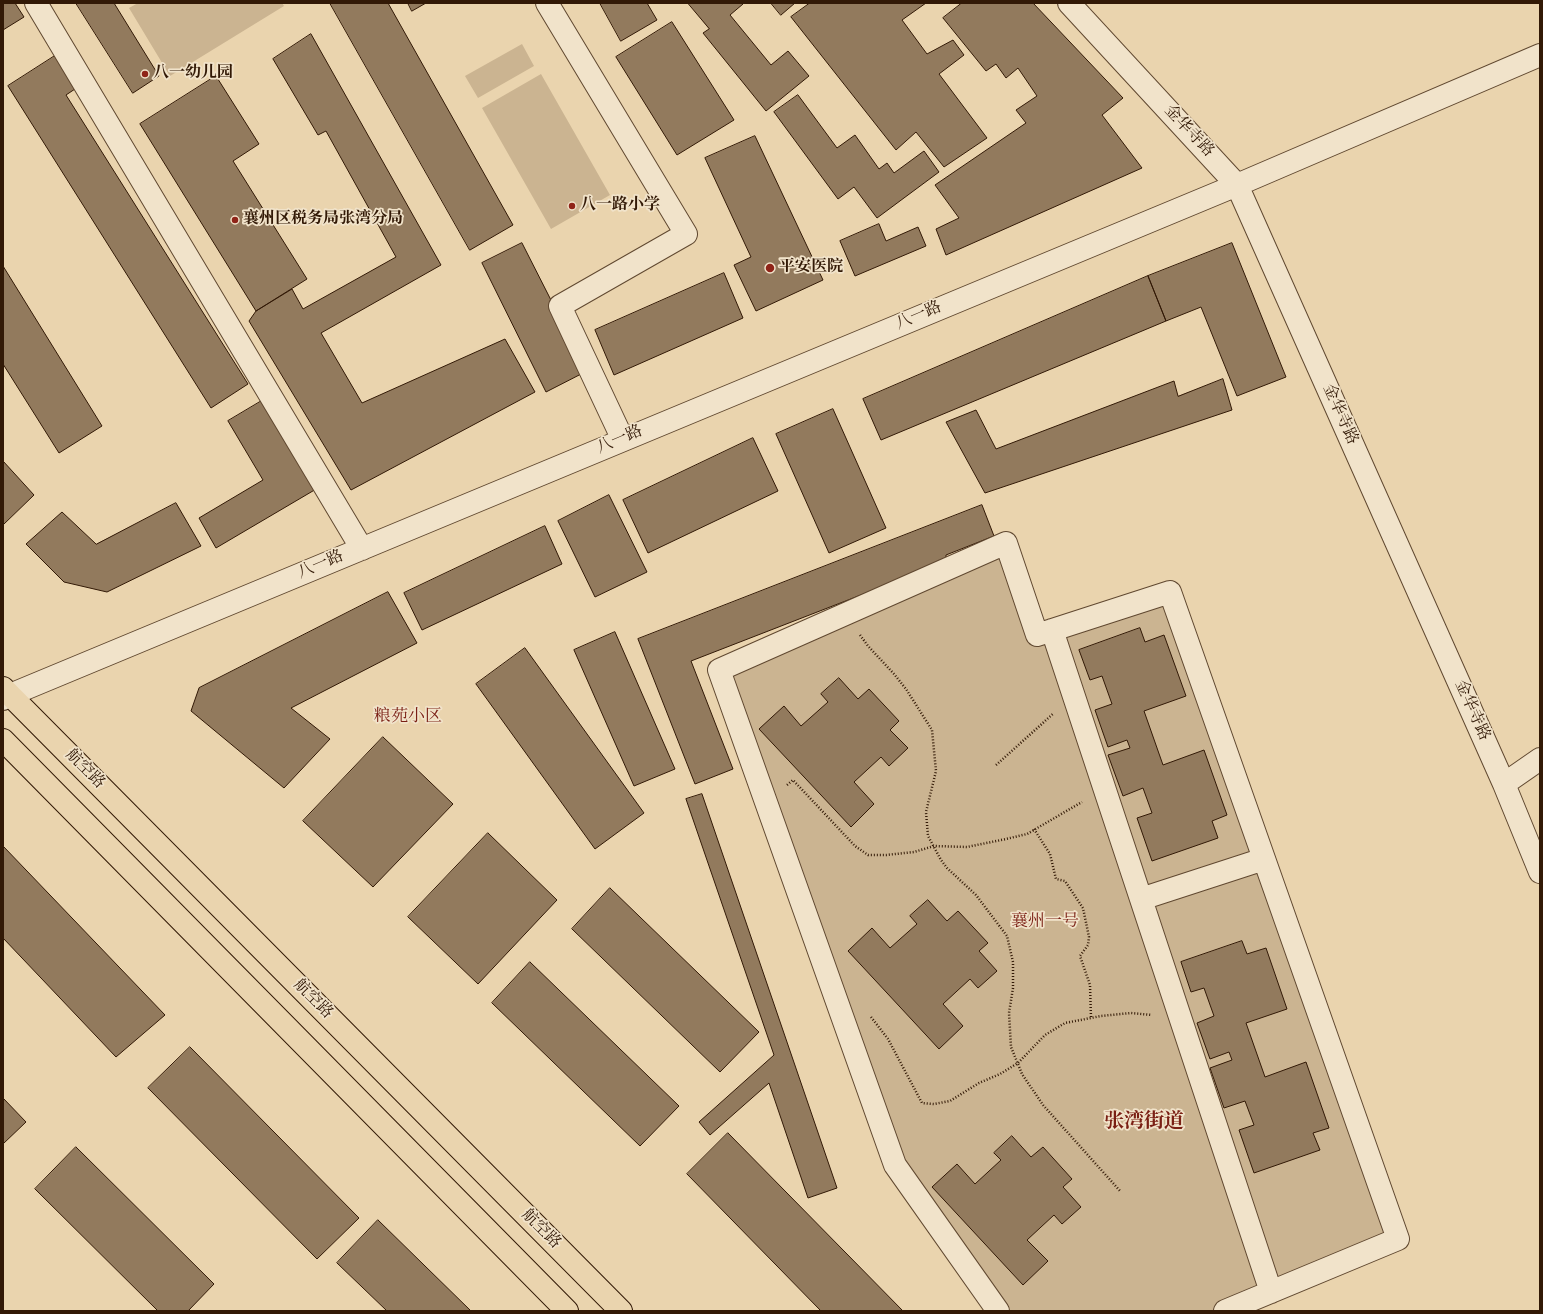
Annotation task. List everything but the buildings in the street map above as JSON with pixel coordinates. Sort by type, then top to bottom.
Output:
[{"type":"main road","name":"航空路","points":[[5,694],[621,1311]]},
{"type":"main road","points":[[3,740],[567,1311]]},
{"type":"street","points":[[36,3],[362,549]]},
{"type":"street","points":[[546,3],[686,234],[560,306],[623,440]]},
{"type":"street","name":"金华寺路","points":[[1069,3],[1237,185],[1504,784],[1540,872]]},
{"type":"street","name":"八一路","points":[[5,694],[362,549],[1237,185],[1540,55]]},
{"type":"street","points":[[998,1311],[895,1165],[719,670],[1006,543],[1037,635],[1170,592],[1398,1239],[1225,1311]]},
{"type":"street","points":[[1052,630],[1270,1292]]},
{"type":"street","points":[[1504,784],[1540,759]]},
{"type":"street","points":[[1140,898],[1264,859]]},
{"type":"path","points":[[850,612],[856,631],[906,689],[932,730],[936,771],[926,812],[928,836],[947,868],[976,895],[1008,936],[1013,962],[1013,988],[1009,1013],[1011,1047],[1022,1074],[1043,1105],[1121,1192]]},
{"type":"path","points":[[996,765],[1074,696]]},
{"type":"path","points":[[765,800],[793,780],[856,846],[868,854],[886,855],[914,852],[934,846],[967,847],[1027,834],[1070,809],[1104,786]]},
{"type":"path","points":[[1034,830],[1050,854],[1056,879],[1066,881],[1083,908],[1089,937],[1088,946],[1080,956],[1090,985],[1091,1018]]},
{"type":"path","points":[[867,1012],[888,1039],[922,1103],[934,1104],[950,1101],[979,1083],[1018,1064],[1045,1036],[1065,1023],[1131,1013],[1180,1019]]},
{"type":"shaded area","points":[[138,3],[282,3],[284,6],[170,76],[129,8]]},
{"type":"shaded area","points":[[522,44],[534,66],[478,98],[465,76]]},
{"type":"shaded area","points":[[541,74],[610,195],[551,229],[482,108]]},
{"type":"shaded area","points":[[1006,543],[1037,635],[1170,592],[1398,1239],[1225,1311],[998,1311],[899,1171],[719,670]]},
{"type":"place","name":"八一幼儿园","points":[[145,74]]},
{"type":"place","name":"八一路小学","points":[[572,206]]},
{"type":"place","name":"襄州区税务局张湾分局","points":[[235,220]]},
{"type":"place","name":"平安医院","points":[[770,268]]},
{"type":"district","name":"粮苑小区","points":[[408,718]]},
{"type":"district","name":"襄州一号","points":[[1045,923]]},
{"type":"district","name":"张湾街道","points":[[1144,1124]]}]
